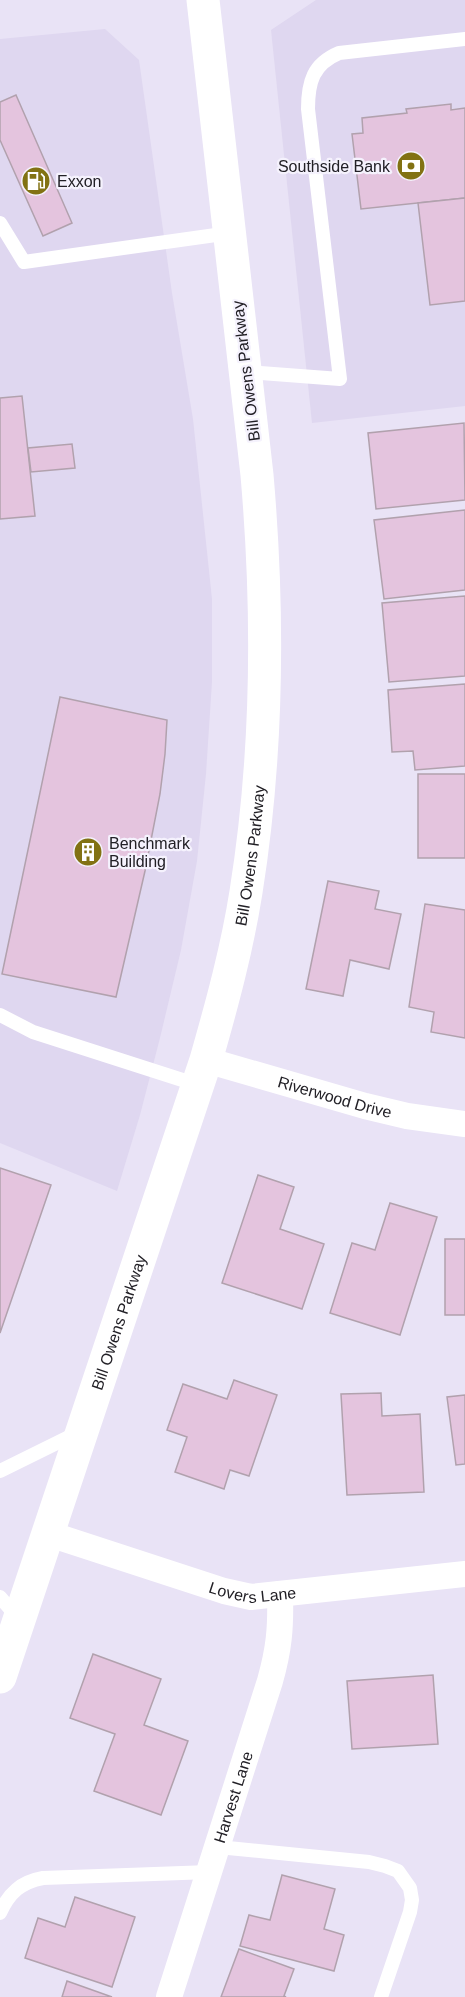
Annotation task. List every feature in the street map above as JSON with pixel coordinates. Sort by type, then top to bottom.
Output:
[{"type":"main road","name":"Bill Owens Parkway","points":[[0,1677],[10,1608],[49,1534],[202,1072],[230,971],[246,893],[257,809],[263,722],[265,627],[262,527],[203,0]]},
{"type":"street","name":"Riverwood Drive","points":[[202,1072],[407,1116],[465,1124]]},
{"type":"street","name":"Lovers Lane","points":[[49,1534],[224,1591],[251,1597],[465,1574]]},
{"type":"street","name":"Harvest Lane","points":[[169,1997],[279,1649],[280,1594]]},
{"type":"lane","points":[[246,372],[340,379],[308,109],[309,87],[319,66],[327,58],[339,54],[465,39]]},
{"type":"lane","points":[[0,224],[24,262],[230,233]]},
{"type":"lane","points":[[0,1015],[33,1032],[202,1072]]},
{"type":"lane","points":[[0,1471],[84,1430]]},
{"type":"lane","points":[[218,1847],[369,1862],[398,1871],[410,1887],[412,1900],[381,1997]]},
{"type":"lane","points":[[0,1913],[10,1895],[20,1885],[30,1880],[210,1872]]},
{"type":"shaded area","points":[[316,0],[465,0],[465,406],[312,423],[271,30]]},
{"type":"shaded area","points":[[105,29],[139,60],[172,293],[193,419],[212,599],[212,682],[197,861],[181,950],[160,1038],[117,1191],[0,1143],[0,39]]},
{"type":"building","name":"Exxon","points":[[16,95],[72,223],[43,236],[0,140],[0,102]]},
{"type":"building","name":"Southside Bank","points":[[451,104],[451,110],[465,108],[465,198],[361,209],[352,134],[363,133],[362,118],[407,113],[406,109]]},
{"type":"building","points":[[465,198],[465,301],[430,305],[418,203]]},
{"type":"building","points":[[22,396],[35,516],[0,519],[0,398]]},
{"type":"building","points":[[464,423],[465,500],[376,509],[368,433]]},
{"type":"building","points":[[72,444],[75,468],[31,472],[28,448]]},
{"type":"building","points":[[465,510],[465,590],[384,599],[374,520]]},
{"type":"building","points":[[465,596],[465,676],[389,682],[382,603]]},
{"type":"building","points":[[465,684],[465,766],[415,770],[413,751],[392,752],[388,690]]},
{"type":"building","name":"Benchmark Building","points":[[60,697],[167,720],[160,794],[116,997],[2,974]]},
{"type":"building","points":[[418,774],[465,774],[465,858],[418,858]]},
{"type":"building","points":[[328,881],[379,891],[375,909],[401,914],[389,969],[350,960],[343,996],[306,989]]},
{"type":"building","points":[[425,904],[465,910],[465,1038],[431,1032],[434,1012],[409,1007]]},
{"type":"building","points":[[0,1168],[51,1185],[0,1333]]},
{"type":"building","points":[[258,1175],[294,1187],[280,1229],[324,1244],[302,1309],[222,1283]]},
{"type":"building","points":[[390,1203],[437,1217],[400,1335],[330,1313],[352,1243],[375,1250]]},
{"type":"building","points":[[445,1239],[465,1239],[465,1315],[445,1315]]},
{"type":"building","points":[[234,1380],[277,1395],[249,1476],[230,1470],[224,1489],[175,1472],[187,1437],[167,1430],[183,1384],[227,1399]]},
{"type":"building","points":[[381,1393],[382,1416],[420,1414],[424,1492],[347,1495],[341,1394]]},
{"type":"building","points":[[465,1395],[465,1464],[456,1465],[447,1397]]},
{"type":"building","points":[[93,1654],[161,1679],[144,1725],[188,1741],[161,1815],[94,1791],[115,1734],[70,1718]]},
{"type":"building","points":[[433,1675],[438,1744],[352,1749],[347,1681]]},
{"type":"building","points":[[282,1875],[335,1889],[324,1929],[344,1935],[334,1971],[240,1946],[249,1915],[270,1920]]},
{"type":"building","points":[[75,1897],[135,1917],[112,1987],[25,1958],[38,1918],[65,1927]]},
{"type":"building","points":[[239,1949],[294,1969],[284,1996],[286,1997],[221,1997]]},
{"type":"building","points":[[67,1981],[112,1997],[62,1997]]},
{"type":"place","name":"Southside Bank","points":[[411,166]]},
{"type":"place","name":"Exxon","points":[[36,181]]},
{"type":"place","name":"Benchmark Building","points":[[88,852]]}]
